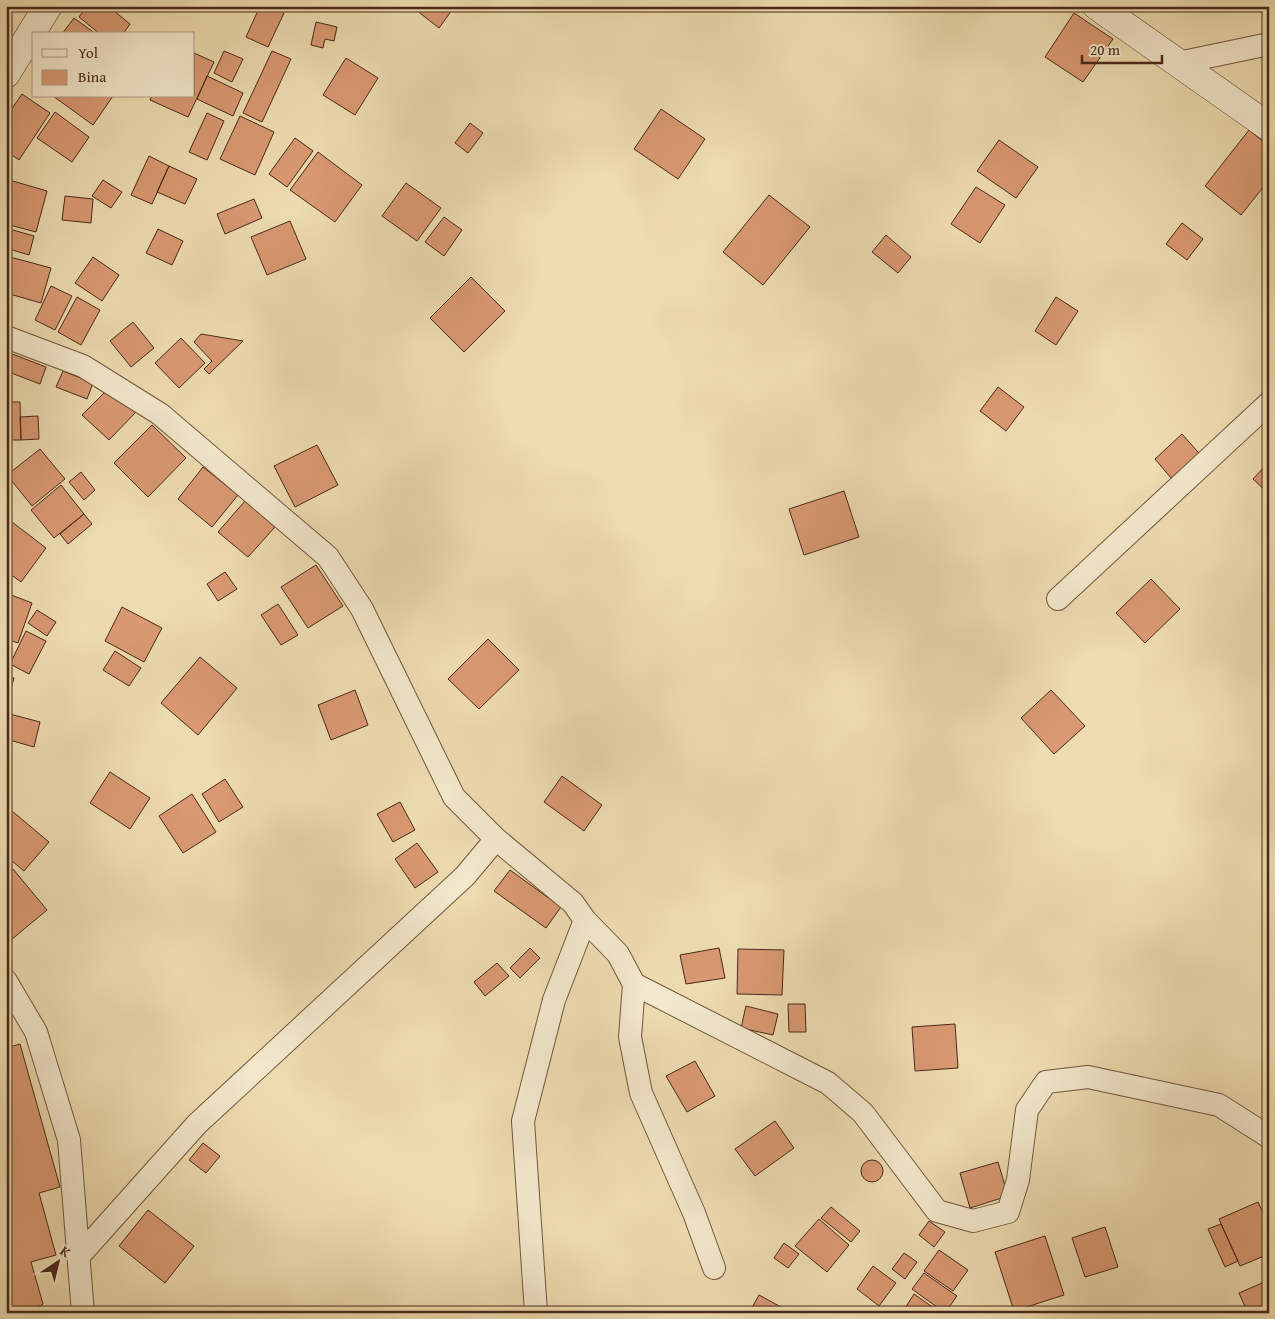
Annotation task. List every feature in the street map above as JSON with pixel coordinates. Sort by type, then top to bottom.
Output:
[{"type":"street","points":[[6,74],[48,6]]},
{"type":"street","points":[[1097,6],[1269,126]]},
{"type":"street","points":[[1178,63],[1269,44]]},
{"type":"street","points":[[6,337],[84,366],[160,414],[328,557],[362,609],[454,797],[496,839],[573,903],[585,920],[618,954],[634,984],[630,1037],[641,1093],[694,1213],[714,1268]]},
{"type":"street","points":[[1058,599],[1269,403]]},
{"type":"street","points":[[79,1256],[197,1124],[465,876],[496,839]]},
{"type":"street","points":[[536,1313],[523,1121],[554,1000],[585,920]]},
{"type":"street","points":[[6,981],[36,1032],[70,1140],[83,1313]]},
{"type":"street","points":[[634,984],[828,1082],[863,1113],[937,1212],[973,1221],[1008,1212],[1018,1180],[1027,1110],[1046,1082],[1088,1077],[1219,1105],[1269,1137]]},
{"type":"building","points":[[87,6],[108,6],[130,24],[124,32],[98,32],[79,17]]},
{"type":"building","points":[[260,6],[268,6],[284,13],[268,47],[246,37]]},
{"type":"building","points":[[411,6],[455,6],[439,28]]},
{"type":"building","points":[[1074,13],[1113,39],[1083,82],[1045,57]]},
{"type":"building","points":[[74,18],[93,32],[64,32]]},
{"type":"building","points":[[316,22],[337,27],[334,41],[325,39],[323,48],[311,45]]},
{"type":"building","points":[[224,51],[243,59],[232,82],[214,73]]},
{"type":"building","points":[[272,51],[291,59],[262,122],[243,113]]},
{"type":"building","points":[[195,53],[214,62],[188,117],[150,100],[151,98],[195,98]]},
{"type":"building","points":[[346,58],[378,78],[355,115],[323,95]]},
{"type":"building","points":[[207,76],[243,93],[233,116],[197,99]]},
{"type":"building","points":[[22,94],[50,113],[19,160],[6,151],[6,117]]},
{"type":"building","points":[[56,98],[112,98],[93,125]]},
{"type":"building","points":[[661,109],[705,139],[678,179],[634,149]]},
{"type":"building","points":[[55,112],[89,137],[72,162],[37,138]]},
{"type":"building","points":[[207,113],[224,121],[207,160],[189,152]]},
{"type":"building","points":[[240,116],[274,132],[255,175],[220,159]]},
{"type":"building","points":[[470,123],[483,133],[468,153],[455,143]]},
{"type":"building","points":[[1249,130],[1269,146],[1269,180],[1241,215],[1205,186]]},
{"type":"building","points":[[295,138],[313,151],[287,187],[269,174]]},
{"type":"building","points":[[999,140],[1038,167],[1016,198],[977,171]]},
{"type":"building","points":[[318,152],[362,185],[335,222],[290,190]]},
{"type":"building","points":[[149,156],[169,166],[152,204],[131,195]]},
{"type":"building","points":[[169,166],[197,179],[185,204],[157,192]]},
{"type":"building","points":[[6,179],[47,191],[36,232],[6,224]]},
{"type":"building","points":[[103,180],[122,192],[111,208],[92,196]]},
{"type":"building","points":[[406,183],[441,208],[417,241],[382,216]]},
{"type":"building","points":[[976,187],[1005,205],[980,243],[951,224]]},
{"type":"building","points":[[769,195],[810,227],[763,285],[723,252]]},
{"type":"building","points":[[65,196],[93,199],[91,223],[62,220]]},
{"type":"building","points":[[254,199],[262,218],[225,234],[217,214]]},
{"type":"building","points":[[444,217],[462,230],[444,256],[425,242]]},
{"type":"building","points":[[290,221],[306,259],[267,275],[251,237]]},
{"type":"building","points":[[1182,223],[1203,239],[1187,260],[1166,244]]},
{"type":"building","points":[[6,228],[34,236],[29,255],[6,248]]},
{"type":"building","points":[[158,229],[183,241],[172,265],[146,253]]},
{"type":"building","points":[[886,235],[911,257],[898,273],[872,252]]},
{"type":"building","points":[[10,257],[51,268],[41,303],[6,293],[6,271]]},
{"type":"building","points":[[93,257],[119,275],[102,301],[75,283]]},
{"type":"building","points":[[471,277],[505,311],[464,352],[430,318]]},
{"type":"building","points":[[51,286],[72,296],[55,330],[35,320]]},
{"type":"building","points":[[77,297],[100,310],[81,345],[58,332]]},
{"type":"building","points":[[1056,297],[1078,311],[1056,345],[1035,331]]},
{"type":"building","points":[[133,322],[154,348],[131,367],[110,341]]},
{"type":"building","points":[[201,334],[243,341],[209,374],[204,369],[212,361],[194,342]]},
{"type":"building","points":[[181,338],[205,363],[179,388],[155,363]]},
{"type":"building","points":[[7,352],[46,367],[40,384],[6,371]]},
{"type":"building","points":[[63,371],[93,383],[87,399],[56,387]]},
{"type":"building","points":[[110,387],[136,412],[109,440],[82,415]]},
{"type":"building","points":[[998,387],[1024,407],[1006,431],[980,411]]},
{"type":"building","points":[[6,402],[20,402],[21,440],[6,440]]},
{"type":"building","points":[[38,416],[39,439],[21,440],[20,417]]},
{"type":"building","points":[[152,425],[186,458],[148,497],[114,463]]},
{"type":"building","points":[[1182,434],[1205,460],[1177,485],[1155,459]]},
{"type":"building","points":[[317,445],[338,485],[295,507],[274,466]]},
{"type":"building","points":[[40,449],[65,479],[32,506],[7,475]]},
{"type":"building","points":[[1269,462],[1269,494],[1253,479]]},
{"type":"building","points":[[203,467],[238,495],[212,527],[178,499]]},
{"type":"building","points":[[81,472],[95,490],[84,500],[69,482]]},
{"type":"building","points":[[61,485],[84,514],[54,538],[31,510]]},
{"type":"building","points":[[844,491],[859,537],[804,555],[789,509]]},
{"type":"building","points":[[245,501],[275,527],[248,557],[218,532]]},
{"type":"building","points":[[84,514],[92,524],[68,544],[60,534]]},
{"type":"building","points":[[8,519],[46,548],[21,582],[6,571],[6,522]]},
{"type":"building","points":[[316,565],[343,606],[308,628],[281,587]]},
{"type":"building","points":[[225,572],[237,589],[218,601],[207,584]]},
{"type":"building","points":[[1151,579],[1180,609],[1145,643],[1116,613]]},
{"type":"building","points":[[6,593],[32,603],[18,643],[6,639]]},
{"type":"building","points":[[278,604],[298,635],[281,645],[261,615]]},
{"type":"building","points":[[122,607],[162,628],[144,662],[105,641]]},
{"type":"building","points":[[37,610],[56,622],[47,636],[28,623]]},
{"type":"building","points":[[26,631],[46,641],[29,674],[10,664]]},
{"type":"building","points":[[488,639],[519,670],[479,709],[448,679]]},
{"type":"building","points":[[115,651],[141,668],[129,686],[103,670]]},
{"type":"building","points":[[200,657],[237,688],[198,735],[161,703]]},
{"type":"building","points":[[6,676],[14,678],[8,700],[6,700]]},
{"type":"building","points":[[355,690],[368,725],[331,740],[318,705]]},
{"type":"building","points":[[1051,690],[1085,726],[1054,754],[1021,718]]},
{"type":"building","points":[[6,713],[40,722],[34,747],[6,739]]},
{"type":"building","points":[[110,772],[150,798],[130,829],[90,803]]},
{"type":"building","points":[[562,776],[602,805],[584,831],[544,802]]},
{"type":"building","points":[[225,779],[243,807],[219,822],[202,794]]},
{"type":"building","points":[[192,794],[216,832],[183,853],[159,816]]},
{"type":"building","points":[[400,802],[415,830],[393,842],[377,814]]},
{"type":"building","points":[[6,806],[49,842],[24,871],[6,856]]},
{"type":"building","points":[[417,843],[438,872],[415,888],[395,859]]},
{"type":"building","points":[[13,869],[47,910],[11,940],[6,934],[6,875]]},
{"type":"building","points":[[510,870],[561,907],[546,928],[494,891]]},
{"type":"building","points":[[530,948],[540,958],[520,978],[510,968]]},
{"type":"building","points":[[719,948],[725,978],[686,984],[680,955]]},
{"type":"building","points":[[738,949],[784,950],[782,995],[737,994]]},
{"type":"building","points":[[497,963],[509,976],[485,996],[474,982]]},
{"type":"building","points":[[788,1004],[805,1004],[806,1032],[789,1032]]},
{"type":"building","points":[[746,1006],[778,1014],[773,1035],[741,1028]]},
{"type":"building","points":[[955,1024],[958,1068],[915,1071],[912,1027]]},
{"type":"building","points":[[20,1044],[60,1187],[39,1193],[56,1255],[31,1262],[43,1304],[29,1313],[6,1313],[6,1048]]},
{"type":"building","points":[[695,1061],[715,1096],[687,1112],[666,1076]]},
{"type":"building","points":[[775,1121],[794,1148],[755,1176],[735,1149]]},
{"type":"building","points":[[203,1143],[220,1156],[206,1173],[189,1160]]},
{"type":"building","points":[[868,1160],[876,1160],[883,1167],[883,1175],[876,1182],[868,1182],[861,1175],[861,1167]]},
{"type":"building","points":[[998,1162],[1008,1196],[970,1208],[960,1173]]},
{"type":"building","points":[[1258,1202],[1269,1225],[1269,1254],[1240,1266],[1219,1219]]},
{"type":"building","points":[[831,1207],[860,1231],[851,1242],[821,1218]]},
{"type":"building","points":[[148,1210],[194,1246],[165,1283],[119,1246]]},
{"type":"building","points":[[819,1219],[849,1245],[827,1272],[795,1246]]},
{"type":"building","points":[[929,1221],[945,1232],[934,1247],[919,1235]]},
{"type":"building","points":[[1221,1224],[1238,1261],[1225,1267],[1208,1229]]},
{"type":"building","points":[[1105,1227],[1118,1267],[1085,1277],[1072,1238]]},
{"type":"building","points":[[1045,1236],[1064,1295],[1014,1311],[995,1252]]},
{"type":"building","points":[[784,1243],[799,1254],[788,1268],[774,1258]]},
{"type":"building","points":[[939,1250],[968,1270],[953,1291],[924,1271]]},
{"type":"building","points":[[904,1253],[917,1262],[905,1279],[892,1269]]},
{"type":"building","points":[[873,1266],[896,1283],[879,1306],[857,1289]]},
{"type":"building","points":[[924,1273],[957,1296],[945,1313],[912,1289]]},
{"type":"building","points":[[1269,1280],[1269,1313],[1248,1313],[1239,1293]]},
{"type":"building","points":[[914,1294],[941,1313],[902,1313]]},
{"type":"building","points":[[759,1295],[792,1313],[749,1313]]},
{"type":"building","points":[[523,1308],[524,1313],[478,1313],[478,1311]]},
{"type":"building","points":[[971,1308],[986,1313],[970,1313]]}]
